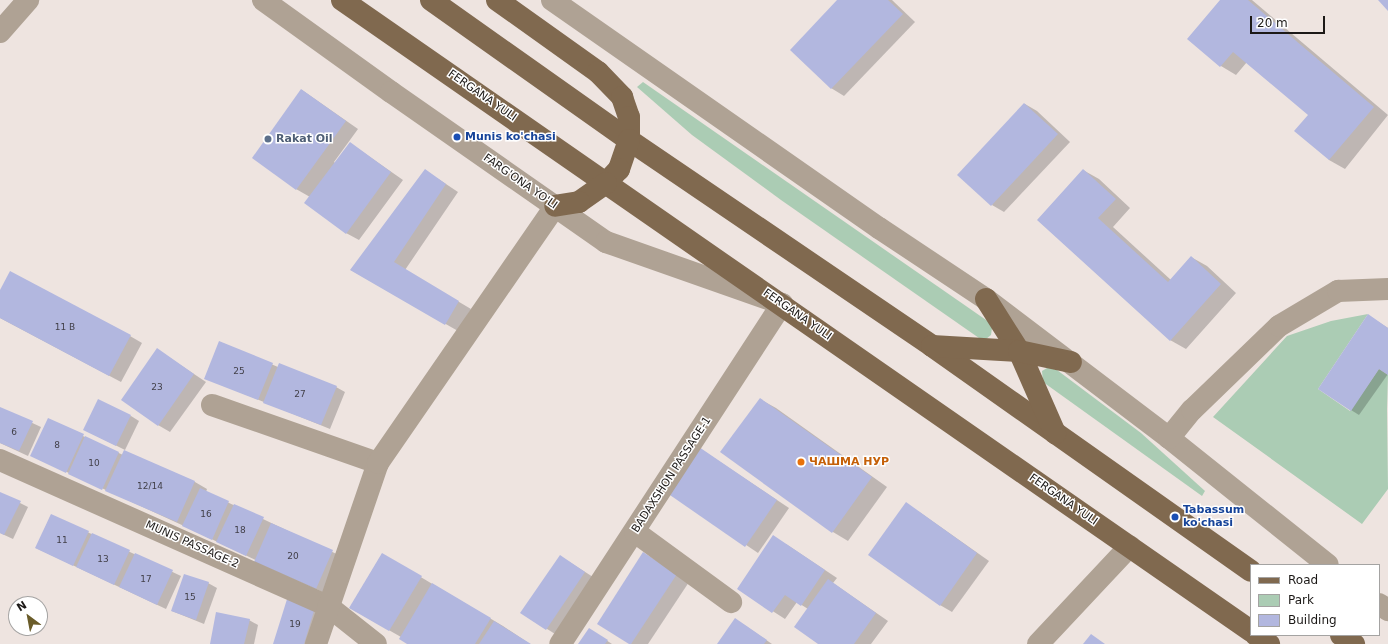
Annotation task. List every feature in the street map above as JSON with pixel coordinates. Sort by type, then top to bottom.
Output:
[{"type":"main road","name":"FERGANA YULI","points":[[342,0],[1250,630]]},
{"type":"main road","points":[[431,0],[629,140],[932,346],[1250,570]]},
{"type":"main road","points":[[497,0],[598,72],[622,96],[628,117],[629,140],[619,169],[606,183],[579,202],[555,206]]},
{"type":"main road","points":[[986,299],[1019,351],[1056,434]]},
{"type":"main road","points":[[932,346],[1019,351],[1071,362]]},
{"type":"main road","points":[[1257,636],[1269,644]]},
{"type":"main road","points":[[1343,636],[1354,644]]},
{"type":"street","points":[[0,32],[28,0]]},
{"type":"street","name":"FARG'ONA YO'LI","points":[[263,0],[391,92],[606,242],[782,304]]},
{"type":"street","points":[[552,0],[879,228],[986,299],[1071,362],[1169,438],[1327,564]]},
{"type":"street","points":[[316,644],[378,463],[555,206]]},
{"type":"street","points":[[1169,438],[1192,410],[1279,326],[1338,291],[1388,289]]},
{"type":"street","name":"BADAXSHON PASSAGE-1","points":[[560,644],[782,304]]},
{"type":"street","points":[[212,405],[378,463]]},
{"type":"street","name":"MUNIS PASSAGE-2","points":[[0,460],[328,606],[376,644]]},
{"type":"street","points":[[634,532],[731,602]]},
{"type":"street","points":[[1038,644],[1130,546]]},
{"type":"green space","points":[[643,82],[989,322],[992,328],[991,335],[986,339],[979,338],[781,200],[692,135],[637,87]]},
{"type":"green space","points":[[1368,314],[1318,389],[1350,411],[1379,369],[1388,375],[1388,489],[1362,524],[1213,417],[1287,336],[1331,321]]},
{"type":"green space","points":[[1053,367],[1141,433],[1205,491],[1202,496],[1043,382],[1042,371]]},
{"type":"building","points":[[837,0],[888,0],[903,14],[831,89],[790,50]]},
{"type":"building","points":[[1220,0],[1248,0],[1374,107],[1329,160],[1294,131],[1308,115],[1233,52],[1220,67],[1187,39]]},
{"type":"building","points":[[1378,0],[1388,0],[1388,11]]},
{"type":"building","points":[[301,89],[346,121],[296,190],[252,158]]},
{"type":"building","points":[[1024,103],[1058,134],[991,206],[957,175]]},
{"type":"building","points":[[350,142],[391,172],[346,234],[304,203]]},
{"type":"building","points":[[425,169],[446,184],[394,262],[459,301],[445,325],[350,270]]},
{"type":"building","points":[[1083,169],[1116,199],[1098,218],[1168,282],[1191,256],[1221,284],[1170,341],[1037,220]]},
{"type":"building","points":[[10,271],[131,335],[109,376],[0,318],[0,290]]},
{"type":"building","points":[[1368,314],[1388,328],[1388,375],[1379,369],[1351,411],[1318,389]]},
{"type":"building","points":[[219,341],[273,363],[258,400],[204,379]]},
{"type":"building","points":[[157,348],[194,374],[158,426],[121,400]]},
{"type":"building","points":[[279,363],[337,386],[321,425],[263,403]]},
{"type":"building","points":[[760,398],[872,477],[832,533],[720,452]]},
{"type":"building","points":[[98,399],[131,415],[116,446],[83,430]]},
{"type":"building","points":[[0,407],[33,421],[19,451],[0,443]]},
{"type":"building","points":[[48,418],[84,434],[66,473],[30,456]]},
{"type":"building","points":[[85,436],[119,452],[102,490],[68,474]]},
{"type":"building","points":[[699,447],[777,500],[745,547],[667,493]]},
{"type":"building","points":[[124,450],[195,481],[177,522],[105,491]]},
{"type":"building","points":[[200,488],[229,501],[212,540],[182,526]]},
{"type":"building","points":[[0,492],[21,501],[4,535],[0,533]]},
{"type":"building","points":[[906,502],[977,553],[940,606],[868,555]]},
{"type":"building","points":[[234,504],[264,517],[246,556],[216,542]]},
{"type":"building","points":[[51,514],[89,531],[73,566],[35,548]]},
{"type":"building","points":[[271,523],[333,550],[316,589],[254,562]]},
{"type":"building","points":[[92,533],[130,550],[114,585],[76,567]]},
{"type":"building","points":[[773,535],[825,570],[801,606],[785,595],[772,613],[737,589]]},
{"type":"building","points":[[643,552],[677,574],[631,644],[629,644],[597,624]]},
{"type":"building","points":[[135,553],[173,570],[157,605],[119,587]]},
{"type":"building","points":[[382,553],[422,576],[389,631],[349,608]]},
{"type":"building","points":[[560,555],[585,572],[546,630],[520,613]]},
{"type":"building","points":[[184,574],[209,582],[196,620],[171,611]]},
{"type":"building","points":[[828,579],[876,613],[854,644],[818,644],[794,627]]},
{"type":"building","points":[[432,583],[491,618],[475,644],[407,644],[399,639]]},
{"type":"building","points":[[288,596],[316,604],[304,644],[273,644]]},
{"type":"building","points":[[216,612],[250,619],[244,644],[210,644]]},
{"type":"building","points":[[735,618],[767,640],[764,644],[717,644]]},
{"type":"building","points":[[494,621],[531,644],[479,644]]},
{"type":"building","points":[[589,628],[608,640],[605,644],[578,644]]},
{"type":"building","points":[[1091,634],[1105,644],[1083,644]]},
{"type":"place","name":"Munis ko'chasi","points":[[457,137]]},
{"type":"place","name":"Rakat Oil","points":[[268,139]]},
{"type":"place","name":"ЧАШМА НУР","points":[[801,462]]},
{"type":"place","name":"Tabassum ko'chasi","points":[[1175,517]]}]
